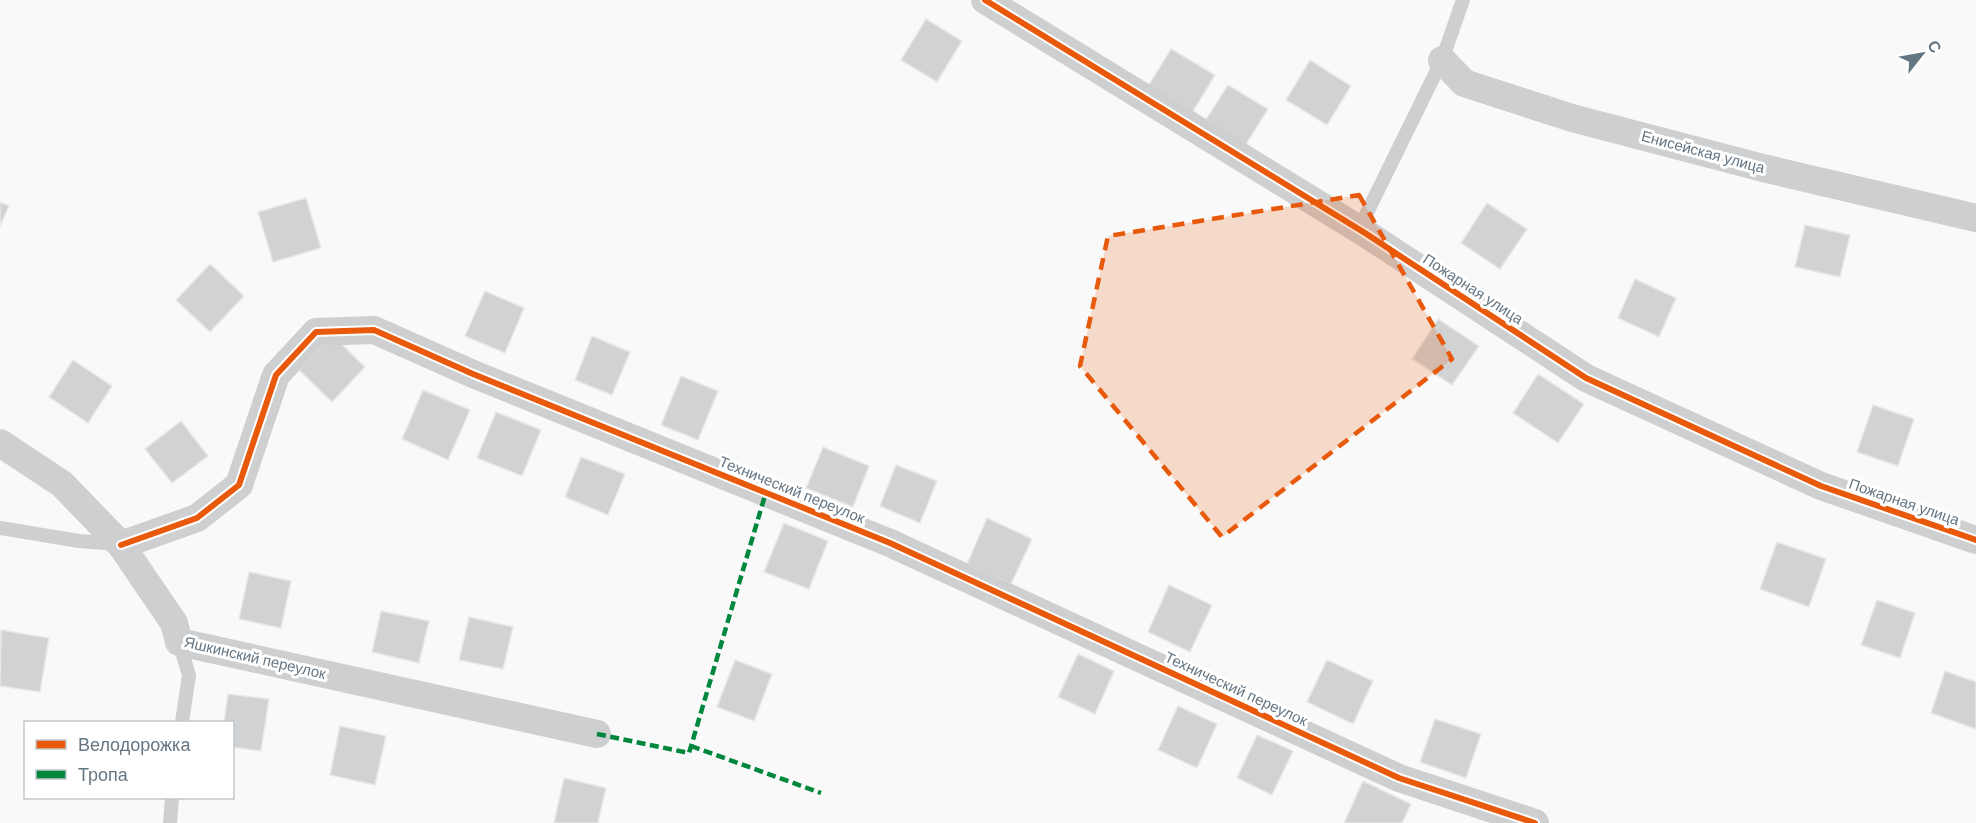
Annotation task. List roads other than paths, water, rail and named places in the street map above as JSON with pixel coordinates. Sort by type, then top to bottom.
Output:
[{"type":"street","name":"Пожарная улица","points":[[985,0],[1359,229],[1586,378],[1821,486],[1976,540]]},
{"type":"street","name":"Енисейская улица","points":[[1442,60],[1464,83],[1572,118],[1763,168],[1976,218]]},
{"type":"street","name":"Технический переулок","points":[[121,545],[197,518],[239,485],[276,375],[316,332],[374,330],[473,374],[890,543],[1399,778],[1535,823]]},
{"type":"street","name":"Яшкинский переулок","points":[[0,443],[62,484],[121,545],[174,623],[179,642],[597,734]]},
{"type":"lane","points":[[1359,229],[1442,60],[1463,0]]},
{"type":"lane","points":[[0,528],[79,541],[121,545]]},
{"type":"lane","points":[[179,642],[189,675],[182,721]]},
{"type":"lane","points":[[170,823],[172,799]]}]
